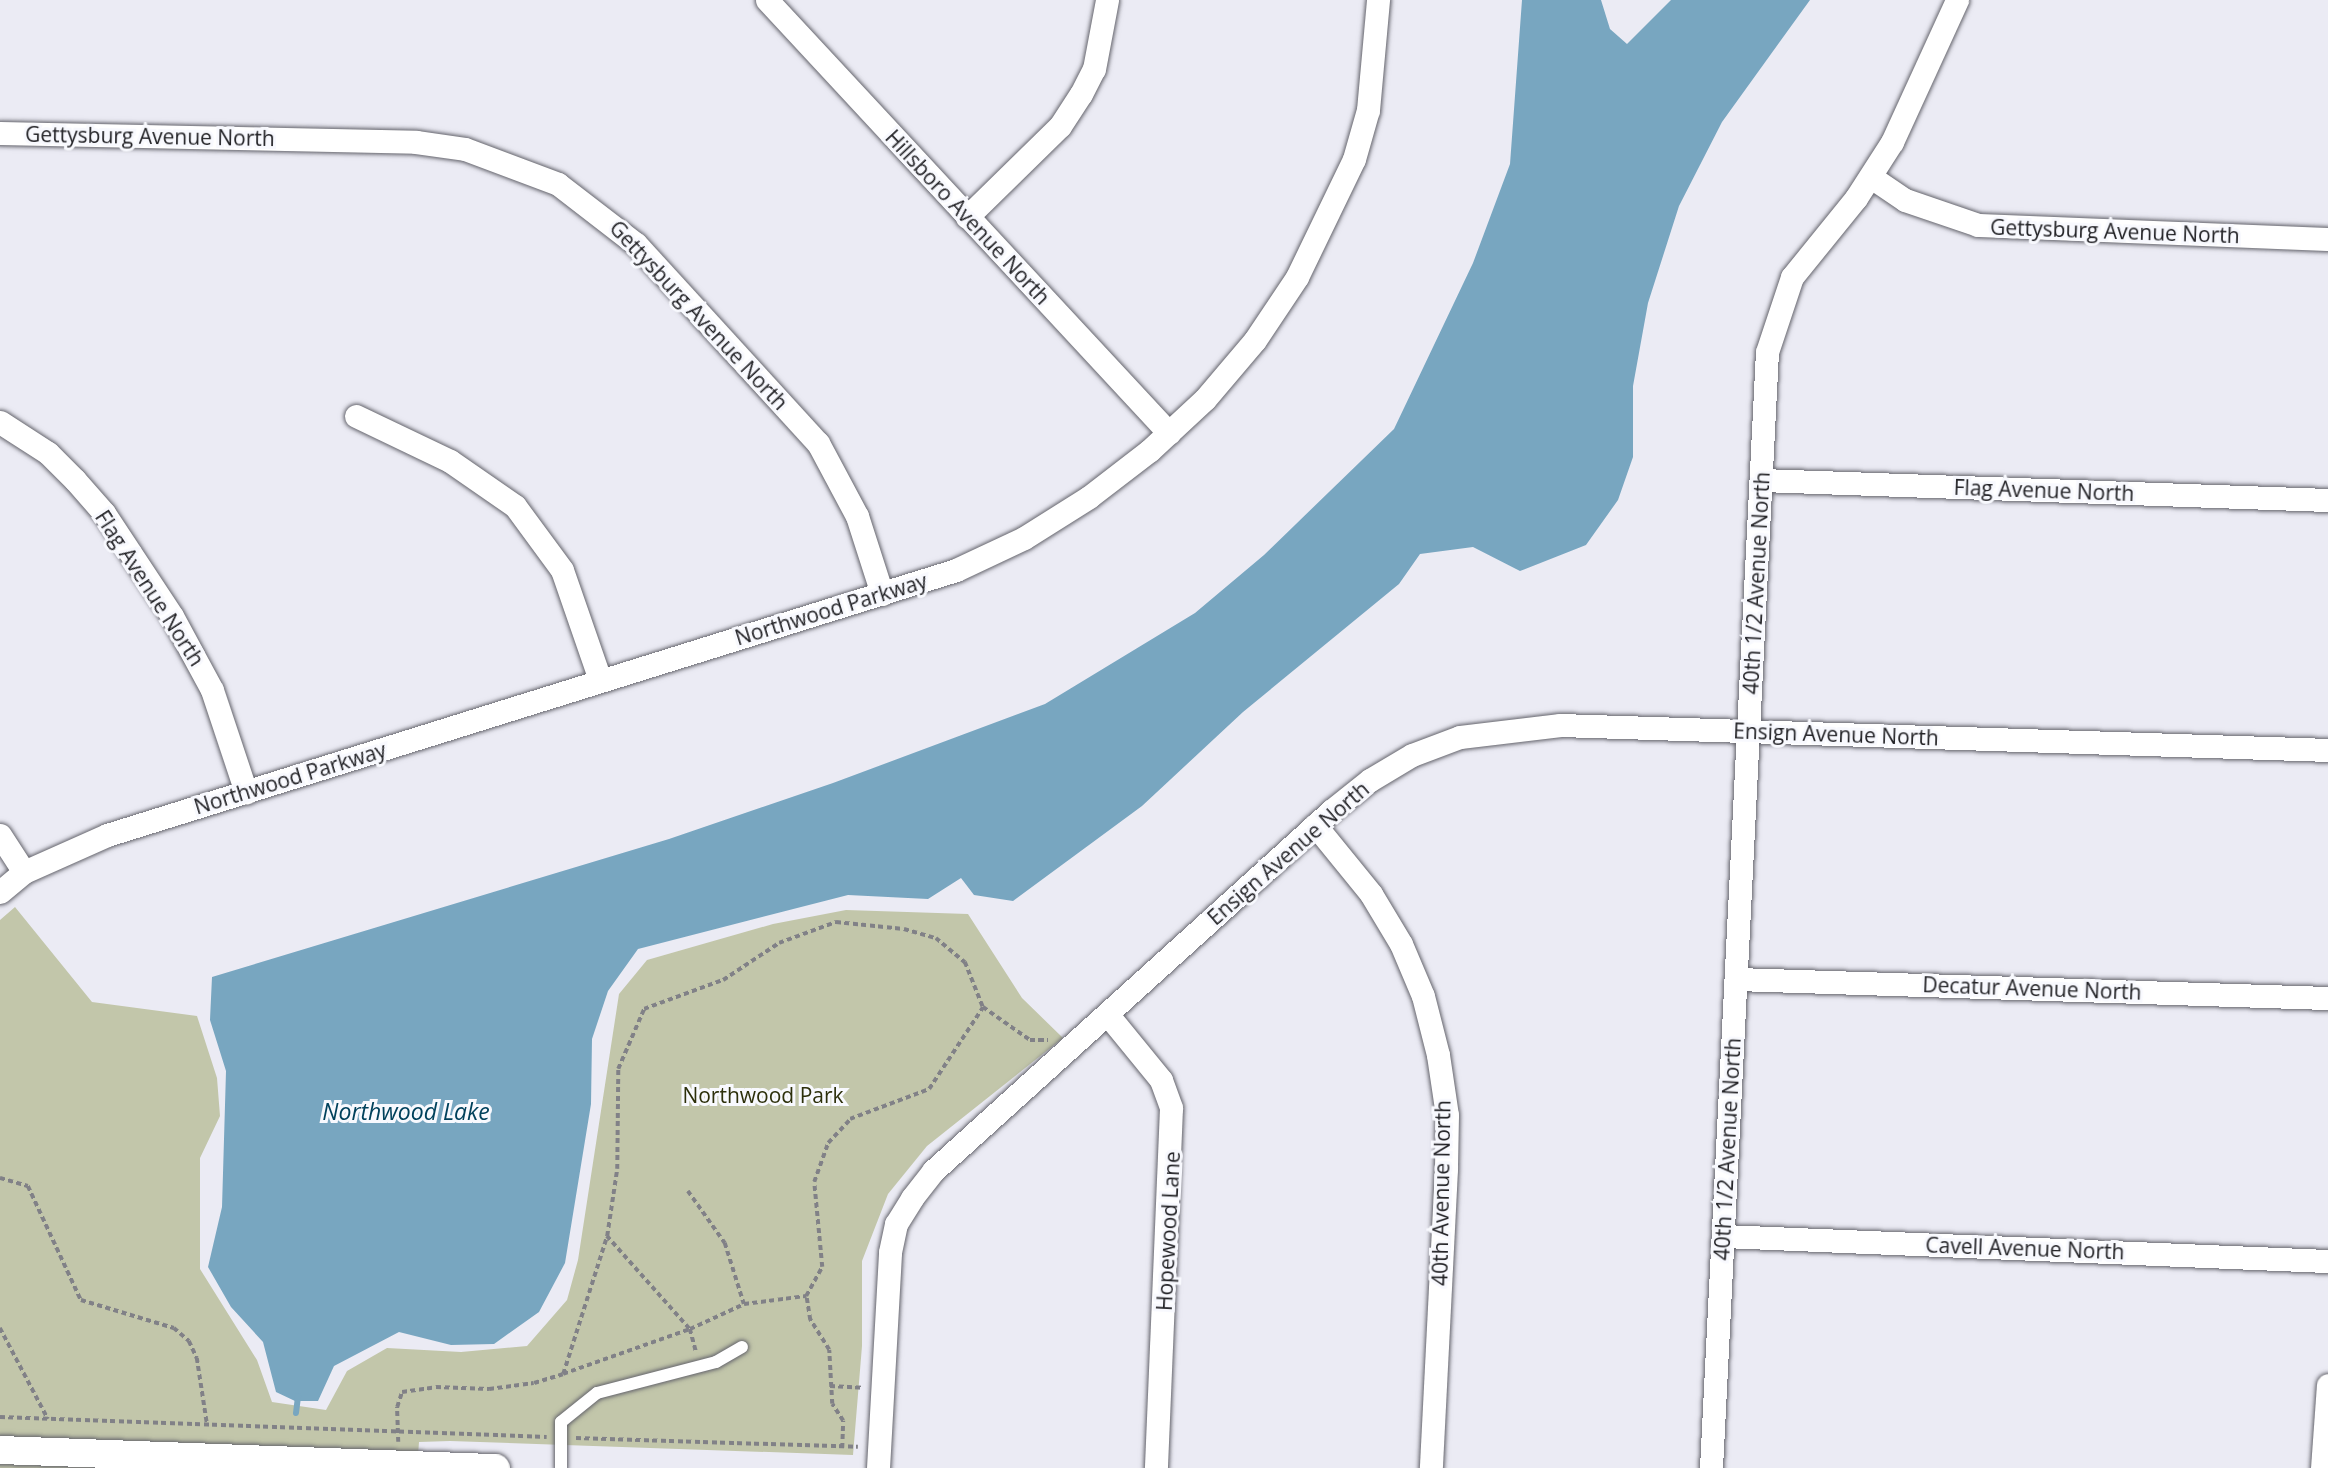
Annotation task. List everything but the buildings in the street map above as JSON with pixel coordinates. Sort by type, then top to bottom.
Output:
[{"type":"street","name":"Hillsboro Avenue North","points":[[768,0],[1169,433]]},
{"type":"street","points":[[967,217],[1060,126],[1081,94],[1103,38],[1107,0]]},
{"type":"street","name":"Northwood Parkway","points":[[0,892],[24,872],[107,835],[956,570],[1024,538],[1089,497],[1169,433],[1205,399],[1255,340],[1297,277],[1332,209],[1368,110],[1378,0]]},
{"type":"street","name":"40th 1/2 Avenue North","points":[[1711,1468],[1767,352],[1777,313],[1792,277],[1871,177],[1917,92],[1956,0]]},
{"type":"street","name":"Gettysburg Avenue North","points":[[0,133],[416,142],[465,149],[558,184],[636,244],[818,443],[857,516],[882,594]]},
{"type":"street","name":"Gettysburg Avenue North","points":[[1871,177],[1905,200],[1978,225],[2328,239]]},
{"type":"street","points":[[356,416],[450,461],[515,506],[562,570],[600,680]]},
{"type":"street","name":"Flag Avenue North","points":[[0,422],[48,453],[75,480],[127,548],[196,656],[246,792]]},
{"type":"street","name":"Flag Avenue North","points":[[1761,480],[2328,500]]},
{"type":"street","name":"Ensign Avenue North","points":[[878,1457],[887,1286],[896,1224],[933,1171],[1315,825],[1370,780],[1412,755],[1460,737],[1560,725],[2328,750]]},
{"type":"street","name":"40th Avenue North","points":[[1315,825],[1371,894],[1401,944],[1423,996],[1438,1055],[1447,1115],[1431,1468]]},
{"type":"street","points":[[0,835],[24,872]]},
{"type":"street","name":"Decatur Avenue North","points":[[1736,979],[2328,998]]},
{"type":"street","name":"Hopewood Lane","points":[[1108,1015],[1161,1080],[1171,1108],[1156,1468]]},
{"type":"street","name":"Cavell Avenue North","points":[[1723,1236],[2328,1261]]},
{"type":"street","points":[[2322,1468],[2328,1385]]},
{"type":"street","points":[[0,1450],[168,1462],[496,1468]]},
{"type":"lane","points":[[561,1468],[561,1422],[597,1393],[700,1366],[742,1347]]},
{"type":"path","points":[[563,1374],[607,1236],[617,1169],[618,1069],[644,1009],[723,981],[779,943],[836,922],[904,929],[936,938],[965,962],[982,1007],[1030,1040],[1051,1040],[1063,1055]]},
{"type":"path","points":[[842,1448],[844,1421],[832,1404],[829,1350],[810,1320],[806,1296],[822,1267],[814,1182],[828,1143],[850,1119],[929,1090],[982,1007]]},
{"type":"path","points":[[0,1178],[28,1186],[81,1300],[174,1328],[189,1341],[197,1358],[207,1423]]},
{"type":"path","points":[[688,1191],[725,1243],[744,1304]]},
{"type":"path","points":[[607,1236],[690,1329],[700,1366]]},
{"type":"path","points":[[396,1430],[402,1392],[436,1387],[500,1387],[563,1374],[690,1329],[744,1304],[806,1296]]},
{"type":"path","points":[[0,1328],[48,1419]]},
{"type":"path","points":[[830,1387],[882,1389]]},
{"type":"path","points":[[0,1417],[842,1448],[878,1457]]},
{"type":"green space","name":"Northwood Park","points":[[15,907],[92,1002],[197,1016],[217,1078],[220,1116],[200,1158],[200,1269],[257,1360],[272,1402],[326,1410],[347,1371],[387,1348],[461,1352],[527,1346],[567,1300],[578,1260],[619,994],[647,960],[773,924],[846,910],[968,914],[1022,998],[1063,1038],[927,1146],[888,1194],[862,1261],[862,1346],[853,1455],[450,1441],[419,1442],[417,1468],[0,1468],[0,920]]},
{"type":"water","name":"Northwood Lake","points":[[1522,0],[1601,0],[1610,29],[1627,44],[1671,0],[1810,0],[1722,122],[1679,206],[1648,303],[1633,386],[1633,457],[1618,500],[1586,545],[1520,571],[1473,547],[1420,554],[1399,584],[1243,712],[1142,806],[1013,901],[974,895],[961,878],[928,899],[848,895],[638,949],[608,991],[592,1039],[591,1104],[565,1263],[539,1312],[494,1344],[451,1345],[399,1332],[334,1366],[318,1401],[295,1401],[276,1392],[263,1342],[231,1307],[208,1267],[222,1207],[226,1071],[210,1020],[212,977],[669,839],[833,783],[1045,704],[1195,613],[1264,555],[1394,429],[1473,263],[1510,164]]},
{"type":"waterway","points":[[296,1413],[298,1396]]}]
